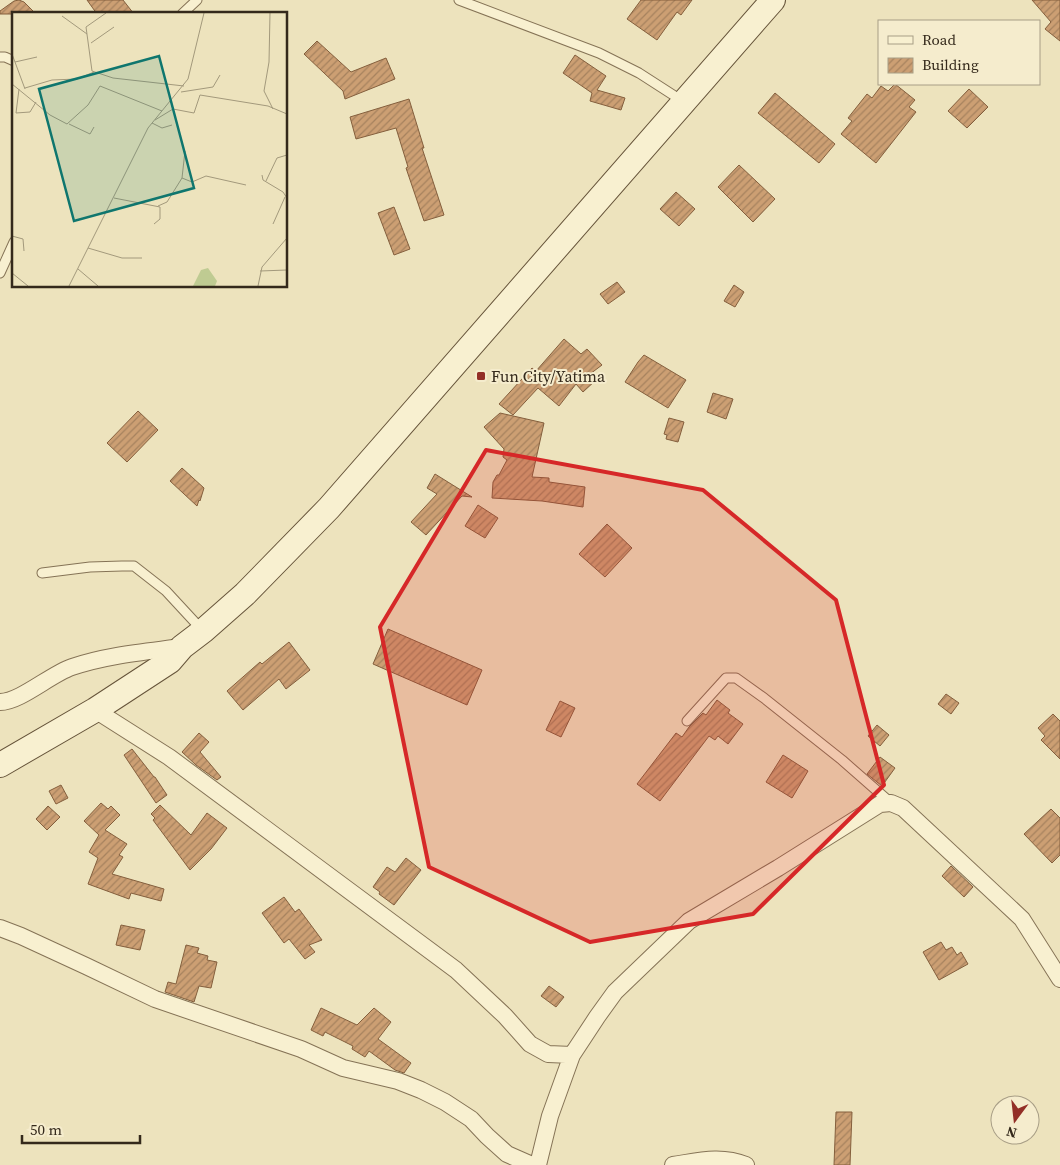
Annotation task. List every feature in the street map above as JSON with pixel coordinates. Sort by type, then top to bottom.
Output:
[{"type":"main road","points":[[0,765],[95,710],[170,661],[182,647],[246,594],[329,508],[773,0]]},
{"type":"street","points":[[0,702],[11,700],[69,668],[90,661],[182,647]]},
{"type":"street","points":[[95,710],[170,758],[456,970],[505,1016],[530,1044],[548,1054],[572,1055]]},
{"type":"street","points":[[538,1165],[550,1116],[572,1055],[597,1016],[616,992],[689,921],[880,804],[891,803],[903,808],[1022,919],[1060,979]]},
{"type":"street","points":[[0,928],[155,999],[301,1049],[343,1068],[398,1081],[421,1090],[445,1102],[471,1119],[507,1154],[532,1165]]},
{"type":"street","points":[[673,1165],[707,1159],[737,1161],[746,1165]]},
{"type":"lane","points":[[184,12],[197,0]]},
{"type":"lane","points":[[459,0],[600,53],[639,73],[684,102]]},
{"type":"lane","points":[[0,57],[5,57],[12,61]]},
{"type":"lane","points":[[0,273],[12,246]]},
{"type":"lane","points":[[42,573],[134,566],[166,591],[203,631]]},
{"type":"lane","points":[[687,722],[726,678],[736,678],[842,760],[891,803]]},
{"type":"highlighted area","points":[[486,450],[703,490],[836,600],[884,785],[753,914],[590,942],[429,867],[380,627]]},
{"type":"building","points":[[87,0],[123,0],[132,12],[96,12]]},
{"type":"building","points":[[641,0],[692,0],[681,15],[677,12],[657,40],[627,19]]},
{"type":"building","points":[[1032,0],[1060,0],[1060,41],[1045,29],[1051,22]]},
{"type":"building","points":[[14,1],[24,2],[34,12],[0,14],[0,11]]},
{"type":"building","points":[[317,41],[351,72],[386,58],[395,79],[345,99],[343,91],[304,54]]},
{"type":"building","points":[[575,55],[606,76],[597,90],[625,98],[621,110],[590,101],[592,93],[563,73]]},
{"type":"building","points":[[896,85],[915,100],[909,107],[916,112],[876,163],[841,134],[852,121],[848,118],[867,94],[872,98],[881,86],[888,91]]},
{"type":"building","points":[[969,89],[988,107],[967,128],[948,111]]},
{"type":"building","points":[[775,93],[835,144],[819,163],[758,113]]},
{"type":"building","points":[[409,99],[424,148],[422,148],[444,215],[424,221],[406,168],[408,167],[396,128],[356,139],[350,117]]},
{"type":"building","points":[[739,165],[775,199],[753,222],[718,187]]},
{"type":"building","points":[[676,192],[695,209],[679,226],[660,209]]},
{"type":"building","points":[[394,207],[410,249],[394,255],[378,213]]},
{"type":"building","points":[[617,282],[625,292],[608,304],[600,294]]},
{"type":"building","points":[[734,285],[744,292],[735,307],[724,301]]},
{"type":"building","points":[[564,339],[581,354],[587,349],[602,365],[590,374],[596,380],[583,392],[576,384],[559,406],[538,388],[513,415],[499,404],[532,368],[536,371]]},
{"type":"building","points":[[644,355],[686,380],[668,408],[625,382]]},
{"type":"building","points":[[713,393],[733,399],[726,419],[707,412]]},
{"type":"building","points":[[138,411],[158,430],[127,462],[107,443]]},
{"type":"building","points":[[500,413],[544,423],[532,477],[549,478],[549,482],[585,487],[583,507],[542,501],[492,498],[493,482],[507,460],[503,457],[504,449],[484,427]]},
{"type":"building","points":[[669,418],[684,422],[678,442],[666,439],[667,435],[664,434]]},
{"type":"building","points":[[182,468],[204,488],[197,506],[170,481]]},
{"type":"building","points":[[435,474],[472,497],[462,496],[426,535],[411,522],[437,494],[427,488]]},
{"type":"building","points":[[478,505],[498,518],[485,538],[465,526]]},
{"type":"building","points":[[607,524],[632,548],[605,577],[579,554]]},
{"type":"building","points":[[388,629],[482,670],[467,705],[373,664]]},
{"type":"building","points":[[289,642],[310,670],[286,689],[279,679],[243,710],[227,691],[260,662],[262,664]]},
{"type":"building","points":[[946,694],[959,703],[951,714],[938,704]]},
{"type":"building","points":[[717,700],[730,710],[728,713],[743,724],[728,744],[718,736],[715,740],[709,736],[660,801],[637,784],[676,733],[682,737],[703,713],[706,715]]},
{"type":"building","points":[[560,701],[575,708],[561,737],[546,730]]},
{"type":"building","points":[[1053,714],[1060,721],[1060,759],[1041,740],[1045,736],[1038,728]]},
{"type":"building","points":[[877,725],[889,735],[880,746],[868,736]]},
{"type":"building","points":[[199,733],[209,742],[200,752],[221,777],[217,780],[182,752]]},
{"type":"building","points":[[132,749],[167,795],[156,803],[124,755]]},
{"type":"building","points":[[783,755],[808,771],[792,798],[766,782]]},
{"type":"building","points":[[880,757],[895,768],[882,786],[867,774]]},
{"type":"building","points":[[61,785],[68,798],[56,804],[49,791]]},
{"type":"building","points":[[101,803],[108,809],[111,806],[120,815],[105,830],[127,844],[119,855],[123,857],[112,874],[164,889],[161,901],[131,893],[129,899],[88,884],[98,858],[89,852],[99,835],[84,821]]},
{"type":"building","points":[[160,805],[191,835],[207,813],[227,828],[211,849],[190,870],[153,820],[155,818],[151,814]]},
{"type":"building","points":[[48,806],[60,817],[47,830],[36,819]]},
{"type":"building","points":[[1051,809],[1060,818],[1060,855],[1052,863],[1024,834]]},
{"type":"building","points":[[406,858],[421,870],[394,905],[373,887],[387,867],[395,872]]},
{"type":"building","points":[[951,866],[973,887],[964,897],[942,876]]},
{"type":"building","points":[[284,897],[295,912],[299,909],[322,940],[309,945],[315,952],[305,959],[289,939],[284,943],[262,913]]},
{"type":"building","points":[[121,925],[145,930],[140,950],[116,945]]},
{"type":"building","points":[[941,942],[946,950],[952,947],[957,955],[961,952],[968,964],[939,980],[923,952]]},
{"type":"building","points":[[186,945],[199,948],[197,953],[208,956],[207,960],[217,962],[211,988],[199,986],[194,1002],[165,992],[168,982],[176,984]]},
{"type":"building","points":[[549,986],[564,997],[556,1007],[541,996]]},
{"type":"building","points":[[321,1008],[357,1025],[374,1008],[391,1022],[378,1039],[411,1063],[404,1073],[395,1070],[369,1051],[365,1057],[352,1049],[353,1046],[325,1032],[323,1036],[311,1030]]},
{"type":"building","points":[[836,1112],[852,1112],[850,1165],[834,1165]]},
{"type":"place","name":"Fun City/Yatima","points":[[481,376]]}]
